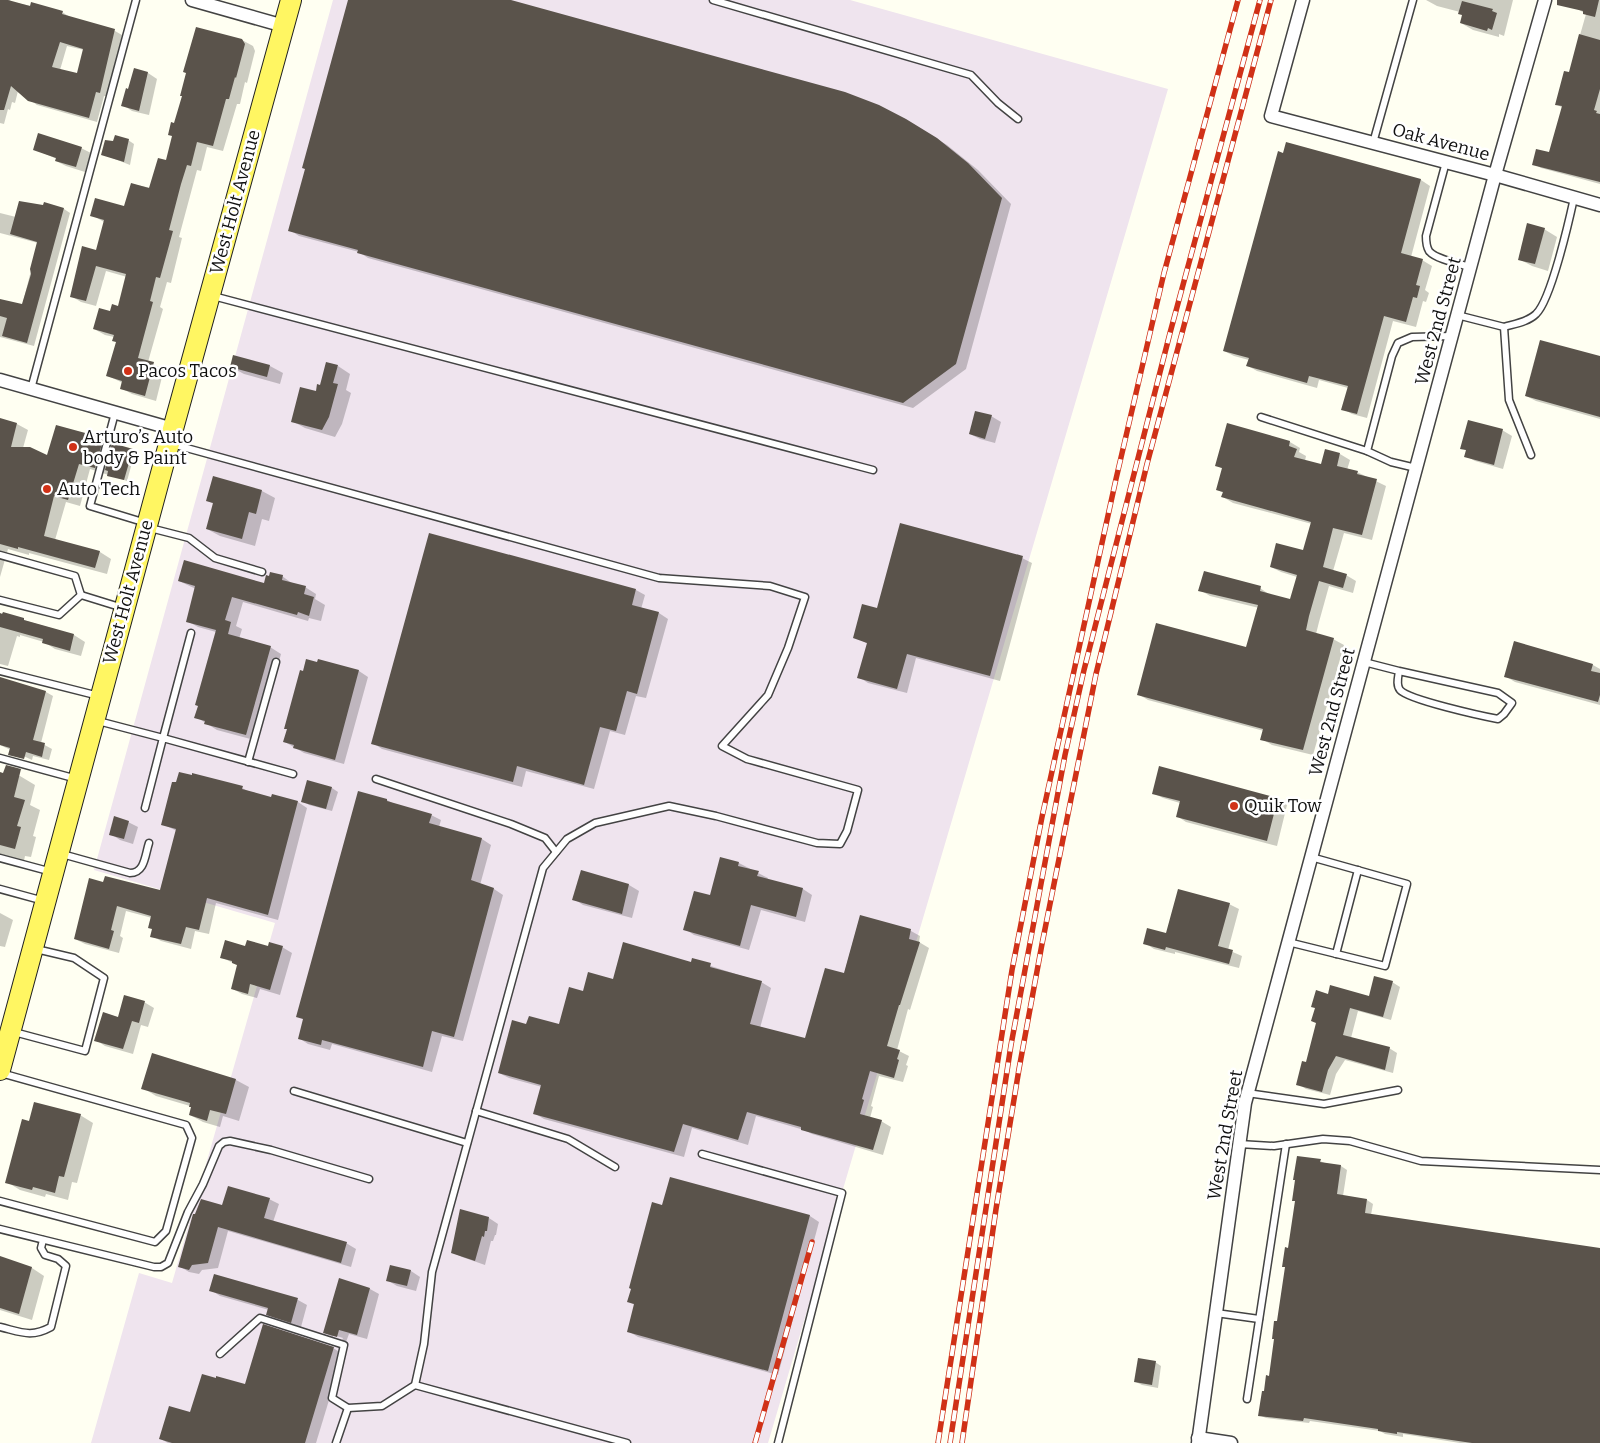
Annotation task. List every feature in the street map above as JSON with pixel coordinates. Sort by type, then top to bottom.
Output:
[{"type":"main road","name":"West Holt Avenue","points":[[0,1071],[209,295],[291,0]]},
{"type":"street","points":[[192,0],[284,26]]},
{"type":"street","name":"Oak Avenue","points":[[1303,0],[1272,116],[1600,205]]},
{"type":"street","name":"West 2nd Street","points":[[1198,1441],[1247,1093],[1495,175],[1545,0]]},
{"type":"street","points":[[0,380],[115,412],[171,436]]},
{"type":"street","points":[[1198,1441],[1231,1443]]},
{"type":"lane","points":[[31,389],[136,0]]},
{"type":"lane","points":[[713,0],[970,75],[998,103],[1018,119]]},
{"type":"lane","points":[[1373,142],[1413,0]]},
{"type":"lane","points":[[1446,162],[1426,236],[1426,246],[1436,256],[1470,267]]},
{"type":"lane","points":[[1457,315],[1504,327],[1534,316],[1541,308],[1554,274],[1574,198]]},
{"type":"lane","points":[[209,295],[873,470]]},
{"type":"lane","points":[[1504,327],[1509,400],[1531,455]]},
{"type":"lane","points":[[1367,451],[1392,356],[1398,343],[1412,337],[1452,336]]},
{"type":"lane","points":[[115,412],[90,506],[189,538],[216,558],[262,572]]},
{"type":"lane","points":[[1260,417],[1367,451],[1391,462],[1416,468]]},
{"type":"lane","points":[[171,436],[659,578],[770,586],[805,597],[788,648],[768,695],[722,746],[747,759],[858,790],[846,831],[840,844],[817,843],[716,816],[669,806],[595,823],[567,839],[543,868],[432,1272],[424,1344],[415,1385],[382,1406],[348,1408],[332,1398],[344,1345],[260,1318],[220,1354]]},
{"type":"lane","points":[[0,555],[75,576],[81,595]]},
{"type":"lane","points":[[81,595],[124,609]]},
{"type":"lane","points":[[0,600],[59,614],[81,595]]},
{"type":"lane","points":[[145,808],[191,633]]},
{"type":"lane","points":[[248,762],[276,662]]},
{"type":"lane","points":[[1364,662],[1398,672],[1498,693],[1512,703],[1498,719],[1469,714],[1401,692],[1397,685],[1398,672]]},
{"type":"lane","points":[[0,671],[100,697]]},
{"type":"lane","points":[[94,720],[293,774]]},
{"type":"lane","points":[[0,758],[78,779]]},
{"type":"lane","points":[[376,780],[511,824],[545,838],[556,852]]},
{"type":"lane","points":[[58,852],[130,873],[136,873],[141,870],[149,843]]},
{"type":"lane","points":[[1288,942],[1385,966],[1406,884],[1311,857]]},
{"type":"lane","points":[[0,858],[53,872]]},
{"type":"lane","points":[[1336,954],[1358,870]]},
{"type":"lane","points":[[0,889],[45,901]]},
{"type":"lane","points":[[11,1031],[85,1052],[104,978],[74,958],[32,948]]},
{"type":"lane","points":[[0,1071],[186,1125],[192,1138],[166,1231],[155,1242],[0,1201]]},
{"type":"lane","points":[[1247,1093],[1324,1104],[1398,1090]]},
{"type":"lane","points":[[294,1091],[468,1143]]},
{"type":"lane","points":[[476,1111],[568,1139],[615,1167]]},
{"type":"lane","points":[[1239,1144],[1274,1146],[1323,1139],[1350,1141],[1421,1161],[1600,1170]]},
{"type":"lane","points":[[0,1230],[119,1259],[161,1267],[168,1264],[188,1212],[203,1184],[219,1146],[224,1142],[230,1141],[272,1150],[369,1179]]},
{"type":"lane","points":[[1247,1399],[1286,1144]]},
{"type":"lane","points":[[702,1154],[842,1193],[778,1443]]},
{"type":"lane","points":[[0,1327],[25,1333],[40,1333],[51,1327],[66,1266],[58,1259],[45,1255],[41,1248],[43,1240]]},
{"type":"lane","points":[[1216,1313],[1259,1318]]},
{"type":"lane","points":[[415,1385],[627,1443]]},
{"type":"lane","points":[[336,1443],[348,1408]]},
{"type":"shaded area","points":[[333,0],[850,0],[1168,89],[768,1443],[91,1443],[139,1273],[172,1283],[275,923],[94,870]]},
{"type":"building","points":[[0,0],[8,0],[30,6],[31,2],[63,11],[62,14],[115,29],[100,93],[96,92],[89,118],[28,101],[11,86],[4,110],[0,110]],"holes":[[[60,42],[83,49],[77,73],[52,67]]]},
{"type":"building","points":[[348,0],[511,0],[845,92],[879,105],[906,119],[937,138],[968,163],[1002,198],[956,364],[903,403],[357,253],[358,250],[288,231],[305,169],[302,168]]},
{"type":"building","points":[[1557,0],[1599,0],[1595,17],[1583,14],[1583,11],[1557,5]]},
{"type":"building","points":[[1462,1],[1493,9],[1492,11],[1497,13],[1492,30],[1488,28],[1487,31],[1460,23],[1462,15],[1458,14]]},
{"type":"building","points":[[196,27],[242,39],[245,44],[229,99],[226,99],[213,146],[197,142],[191,166],[187,165],[181,184],[169,230],[173,231],[160,278],[156,277],[150,301],[153,302],[138,358],[154,362],[145,396],[120,389],[122,381],[106,376],[116,342],[112,341],[114,335],[93,329],[99,308],[110,311],[112,304],[118,306],[126,274],[96,266],[86,301],[70,297],[82,246],[96,250],[104,220],[90,216],[95,198],[124,206],[131,183],[149,188],[158,158],[166,160],[172,136],[168,135],[171,122],[174,123],[182,96],[180,96],[186,73],[183,72]]},
{"type":"building","points":[[1579,34],[1600,40],[1600,89],[1594,110],[1600,114],[1600,182],[1532,165],[1536,149],[1549,152],[1562,106],[1555,105],[1564,71],[1569,72]]},
{"type":"building","points":[[134,68],[148,72],[139,111],[121,106]]},
{"type":"building","points":[[38,133],[82,147],[76,167],[55,161],[56,158],[33,150]]},
{"type":"building","points":[[115,135],[129,139],[124,162],[101,155],[105,140],[113,141]]},
{"type":"building","points":[[1286,142],[1421,179],[1401,253],[1423,259],[1416,285],[1420,286],[1417,298],[1413,297],[1406,322],[1384,316],[1357,414],[1341,410],[1348,386],[1309,376],[1307,383],[1246,366],[1249,358],[1223,351],[1278,151],[1283,153]]},
{"type":"building","points":[[19,201],[43,205],[44,202],[64,208],[27,343],[2,336],[7,318],[0,316],[0,299],[22,304],[31,274],[30,269],[37,242],[10,234]]},
{"type":"building","points":[[1527,223],[1545,228],[1535,264],[1518,260]]},
{"type":"building","points":[[1540,340],[1600,356],[1600,417],[1525,396]]},
{"type":"building","points":[[233,355],[270,365],[267,377],[230,367]]},
{"type":"building","points":[[326,362],[338,365],[333,383],[338,384],[329,417],[322,430],[291,422],[300,387],[316,391],[317,384],[320,385]]},
{"type":"building","points":[[975,411],[992,415],[985,439],[969,434]]},
{"type":"building","points":[[0,418],[17,423],[11,447],[30,447],[47,455],[56,425],[100,437],[99,439],[103,440],[95,468],[79,464],[68,500],[54,496],[44,536],[100,551],[95,568],[18,547],[18,549],[0,544]]},
{"type":"building","points":[[1468,420],[1503,429],[1494,465],[1464,457],[1466,450],[1460,449]]},
{"type":"building","points":[[1227,423],[1290,441],[1289,446],[1297,449],[1294,457],[1321,464],[1325,449],[1340,453],[1337,466],[1358,471],[1357,474],[1377,479],[1362,535],[1333,528],[1323,567],[1347,574],[1343,588],[1319,581],[1309,616],[1306,630],[1334,638],[1303,750],[1260,740],[1263,729],[1137,695],[1156,623],[1246,647],[1258,605],[1198,591],[1204,571],[1261,586],[1260,591],[1290,599],[1297,575],[1270,567],[1276,543],[1303,550],[1311,522],[1221,497],[1223,492],[1216,490],[1222,468],[1215,466]]},
{"type":"building","points":[[112,443],[133,449],[124,480],[107,476],[108,471],[105,470]]},
{"type":"building","points":[[213,476],[262,490],[256,514],[249,512],[242,539],[206,529],[213,503],[206,501]]},
{"type":"building","points":[[900,523],[1023,556],[990,676],[907,654],[897,689],[857,678],[867,643],[853,638],[862,604],[877,608]]},
{"type":"building","points":[[429,533],[636,589],[632,605],[659,612],[637,694],[627,691],[616,731],[600,727],[584,785],[517,766],[513,782],[371,744]]},
{"type":"building","points":[[184,560],[264,583],[266,575],[269,576],[270,572],[283,575],[282,580],[306,586],[304,594],[314,597],[309,616],[298,612],[297,615],[232,597],[225,620],[231,622],[228,634],[271,646],[246,735],[204,724],[205,721],[194,718],[198,706],[195,705],[216,630],[186,622],[195,586],[178,581]]},
{"type":"building","points":[[3,612],[74,634],[70,651],[42,643],[43,639],[0,627],[0,613],[2,614]]},
{"type":"building","points":[[1514,641],[1593,664],[1591,671],[1600,673],[1600,695],[1598,702],[1504,677]]},
{"type":"building","points":[[306,659],[317,662],[318,659],[359,670],[335,760],[293,748],[294,745],[283,742],[287,729],[284,729],[300,670],[303,671]]},
{"type":"building","points":[[0,677],[46,691],[33,740],[45,743],[42,757],[26,752],[24,759],[8,755],[10,748],[0,745]]},
{"type":"building","points":[[6,765],[21,769],[14,797],[25,800],[17,826],[21,827],[15,849],[0,845],[0,772],[3,773]]},
{"type":"building","points":[[1159,766],[1278,798],[1267,841],[1176,817],[1180,801],[1152,794]]},
{"type":"building","points":[[179,772],[192,775],[192,773],[243,786],[242,789],[271,797],[272,794],[298,801],[268,915],[207,898],[199,930],[186,927],[181,944],[150,937],[152,929],[148,928],[151,916],[117,906],[111,930],[114,931],[109,949],[74,939],[89,878],[103,882],[105,876],[160,890],[176,829],[161,825],[172,782],[176,782]]},
{"type":"building","points":[[307,780],[332,787],[326,809],[301,802]]},
{"type":"building","points":[[358,791],[432,814],[429,823],[482,838],[471,880],[494,888],[454,1037],[432,1031],[423,1067],[322,1040],[321,1045],[298,1039],[303,1019],[296,1017]]},
{"type":"building","points":[[114,816],[129,821],[124,839],[109,835]]},
{"type":"building","points":[[720,857],[739,862],[738,866],[759,871],[757,876],[803,888],[796,917],[751,905],[740,946],[683,930],[694,891],[710,895]]},
{"type":"building","points":[[581,870],[629,884],[622,914],[572,900]]},
{"type":"building","points":[[1178,889],[1230,903],[1218,946],[1233,950],[1229,964],[1166,947],[1165,950],[1143,944],[1147,928],[1166,933]]},
{"type":"building","points":[[860,915],[911,929],[909,939],[920,942],[887,1046],[900,1050],[894,1078],[870,1071],[862,1099],[864,1100],[860,1114],[882,1120],[873,1150],[801,1130],[801,1127],[747,1112],[738,1140],[683,1124],[674,1152],[533,1114],[541,1085],[498,1073],[512,1020],[526,1024],[529,1016],[559,1024],[569,987],[583,991],[588,972],[613,979],[623,942],[691,962],[692,958],[711,963],[710,967],[762,981],[750,1024],[805,1038],[825,968],[844,973]]},
{"type":"building","points":[[225,940],[245,946],[247,940],[268,946],[269,942],[283,946],[270,990],[250,984],[248,994],[231,989],[237,965],[232,963],[232,961],[220,958]]},
{"type":"building","points":[[1374,976],[1393,981],[1383,1017],[1350,1008],[1343,1035],[1390,1047],[1385,1070],[1336,1056],[1328,1070],[1322,1092],[1296,1085],[1302,1061],[1306,1062],[1316,1023],[1311,1021],[1315,1008],[1311,1007],[1316,990],[1328,994],[1330,985],[1369,996]]},
{"type":"building","points":[[124,995],[145,1001],[139,1023],[132,1021],[123,1049],[94,1041],[103,1012],[118,1017]]},
{"type":"building","points":[[152,1053],[236,1079],[226,1114],[210,1110],[207,1121],[189,1115],[190,1103],[141,1089]]},
{"type":"building","points":[[34,1102],[81,1114],[64,1177],[59,1176],[55,1193],[33,1187],[32,1190],[5,1183],[22,1119],[29,1121]]},
{"type":"building","points":[[1297,1156],[1321,1159],[1320,1162],[1341,1165],[1337,1194],[1367,1199],[1365,1213],[1600,1248],[1600,1443],[1472,1443],[1397,1432],[1397,1434],[1378,1431],[1378,1429],[1304,1418],[1303,1421],[1258,1416],[1266,1375],[1269,1376],[1274,1339],[1272,1339],[1274,1321],[1277,1321],[1285,1267],[1282,1267],[1285,1247],[1288,1248],[1295,1201],[1292,1201]]},
{"type":"building","points":[[670,1177],[810,1215],[768,1371],[627,1332],[634,1304],[627,1302],[631,1289],[629,1288],[652,1202],[662,1205]]},
{"type":"building","points":[[228,1186],[270,1198],[264,1218],[347,1242],[341,1263],[218,1227],[208,1263],[192,1265],[189,1270],[178,1267],[193,1214],[195,1214],[201,1199],[222,1205]]},
{"type":"building","points":[[460,1209],[489,1217],[487,1231],[485,1231],[484,1237],[482,1236],[475,1261],[451,1253]]},
{"type":"building","points":[[0,1256],[32,1267],[19,1314],[0,1308]]},
{"type":"building","points":[[390,1265],[411,1270],[407,1286],[386,1281]]},
{"type":"building","points":[[214,1274],[298,1298],[291,1323],[266,1315],[268,1308],[209,1291]]},
{"type":"building","points":[[339,1278],[370,1288],[357,1335],[339,1330],[337,1337],[323,1333]]},
{"type":"building","points":[[263,1324],[334,1347],[305,1443],[172,1443],[159,1439],[169,1406],[190,1412],[202,1374],[245,1384]]},
{"type":"building","points":[[1138,1358],[1156,1361],[1152,1385],[1134,1382]]},
{"type":"railway","points":[[938,1443],[1012,970],[1042,817],[1116,479],[1164,273],[1238,0]]},
{"type":"railway","points":[[950,1443],[1011,1045],[1065,755],[1084,670],[1170,333],[1260,0]]},
{"type":"railway","points":[[962,1443],[996,1209],[1019,1069],[1096,674],[1147,464],[1271,0]]},
{"type":"railway","points":[[755,1443],[812,1242]]},
{"type":"place","name":"Pacos Tacos","points":[[128,371]]},
{"type":"place","name":"Arturo’s Auto body & Paint","points":[[73,447]]},
{"type":"place","name":"Auto Tech","points":[[47,489]]},
{"type":"place","name":"Quik Tow","points":[[1234,806]]}]
